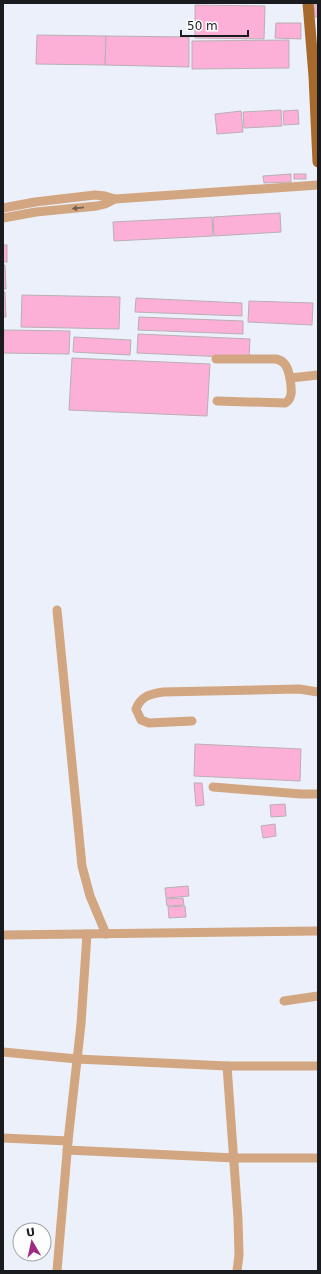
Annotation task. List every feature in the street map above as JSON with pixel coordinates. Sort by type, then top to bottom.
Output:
[{"type":"main road","points":[[308,3],[316,76],[318,162]]},
{"type":"street","points":[[3,208],[95,195],[115,199],[318,186]]},
{"type":"street","points":[[3,218],[97,206],[115,199]]},
{"type":"street","points":[[20,205],[22,215]]},
{"type":"street","points":[[216,359],[280,360],[287,367],[290,378],[291,397],[285,403],[217,401]]},
{"type":"street","points":[[290,378],[318,375]]},
{"type":"street","points":[[57,610],[82,866],[90,896],[106,934]]},
{"type":"street","points":[[192,721],[149,723],[141,720],[136,709],[139,701],[144,697],[163,692],[300,689],[318,692]]},
{"type":"street","points":[[213,787],[318,794]]},
{"type":"street","points":[[3,935],[318,931]]},
{"type":"street","points":[[57,1271],[67,1145],[77,1059],[87,934]]},
{"type":"street","points":[[284,1001],[318,996]]},
{"type":"street","points":[[3,1052],[77,1059],[227,1066],[318,1066]]},
{"type":"street","points":[[227,1066],[235,1158],[238,1219],[239,1255],[237,1271]]},
{"type":"street","points":[[3,1138],[67,1145],[235,1158],[318,1158]]},
{"type":"building","points":[[314,4],[318,4],[318,17],[315,17]]},
{"type":"building","points":[[195,5],[265,6],[264,39],[195,38]]},
{"type":"building","points":[[276,23],[301,23],[301,39],[275,38]]},
{"type":"building","points":[[37,35],[106,36],[105,65],[36,64]]},
{"type":"building","points":[[106,36],[189,37],[189,67],[105,65]]},
{"type":"building","points":[[289,40],[289,68],[192,69],[192,41]]},
{"type":"building","points":[[281,110],[282,126],[244,128],[243,112]]},
{"type":"building","points":[[298,110],[299,124],[284,125],[283,111]]},
{"type":"building","points":[[241,111],[243,132],[217,134],[215,114]]},
{"type":"building","points":[[291,174],[291,182],[264,183],[263,176]]},
{"type":"building","points":[[294,174],[306,174],[306,179],[294,179]]},
{"type":"building","points":[[280,213],[281,232],[214,236],[213,217]]},
{"type":"building","points":[[212,217],[213,236],[114,241],[113,222]]},
{"type":"building","points":[[3,245],[7,245],[7,262],[3,262]]},
{"type":"building","points":[[3,265],[5,265],[6,289],[3,289]]},
{"type":"building","points":[[3,292],[5,292],[6,317],[3,317]]},
{"type":"building","points":[[22,295],[120,297],[119,329],[21,327]]},
{"type":"building","points":[[136,298],[242,303],[242,316],[135,312]]},
{"type":"building","points":[[249,301],[313,303],[312,325],[248,322]]},
{"type":"building","points":[[139,317],[243,321],[243,334],[138,330]]},
{"type":"building","points":[[4,330],[70,331],[69,354],[3,353]]},
{"type":"building","points":[[138,334],[250,339],[249,358],[137,353]]},
{"type":"building","points":[[74,337],[131,340],[130,355],[73,352]]},
{"type":"building","points":[[72,358],[210,364],[207,416],[69,410]]},
{"type":"building","points":[[195,744],[301,749],[300,781],[194,776]]},
{"type":"building","points":[[194,783],[202,783],[204,805],[196,806]]},
{"type":"building","points":[[285,804],[286,816],[271,817],[270,805]]},
{"type":"building","points":[[275,824],[276,836],[263,838],[261,826]]},
{"type":"building","points":[[188,886],[189,896],[166,898],[165,888]]},
{"type":"building","points":[[183,898],[184,905],[167,906],[166,899]]},
{"type":"building","points":[[185,906],[186,917],[169,918],[168,907]]}]
